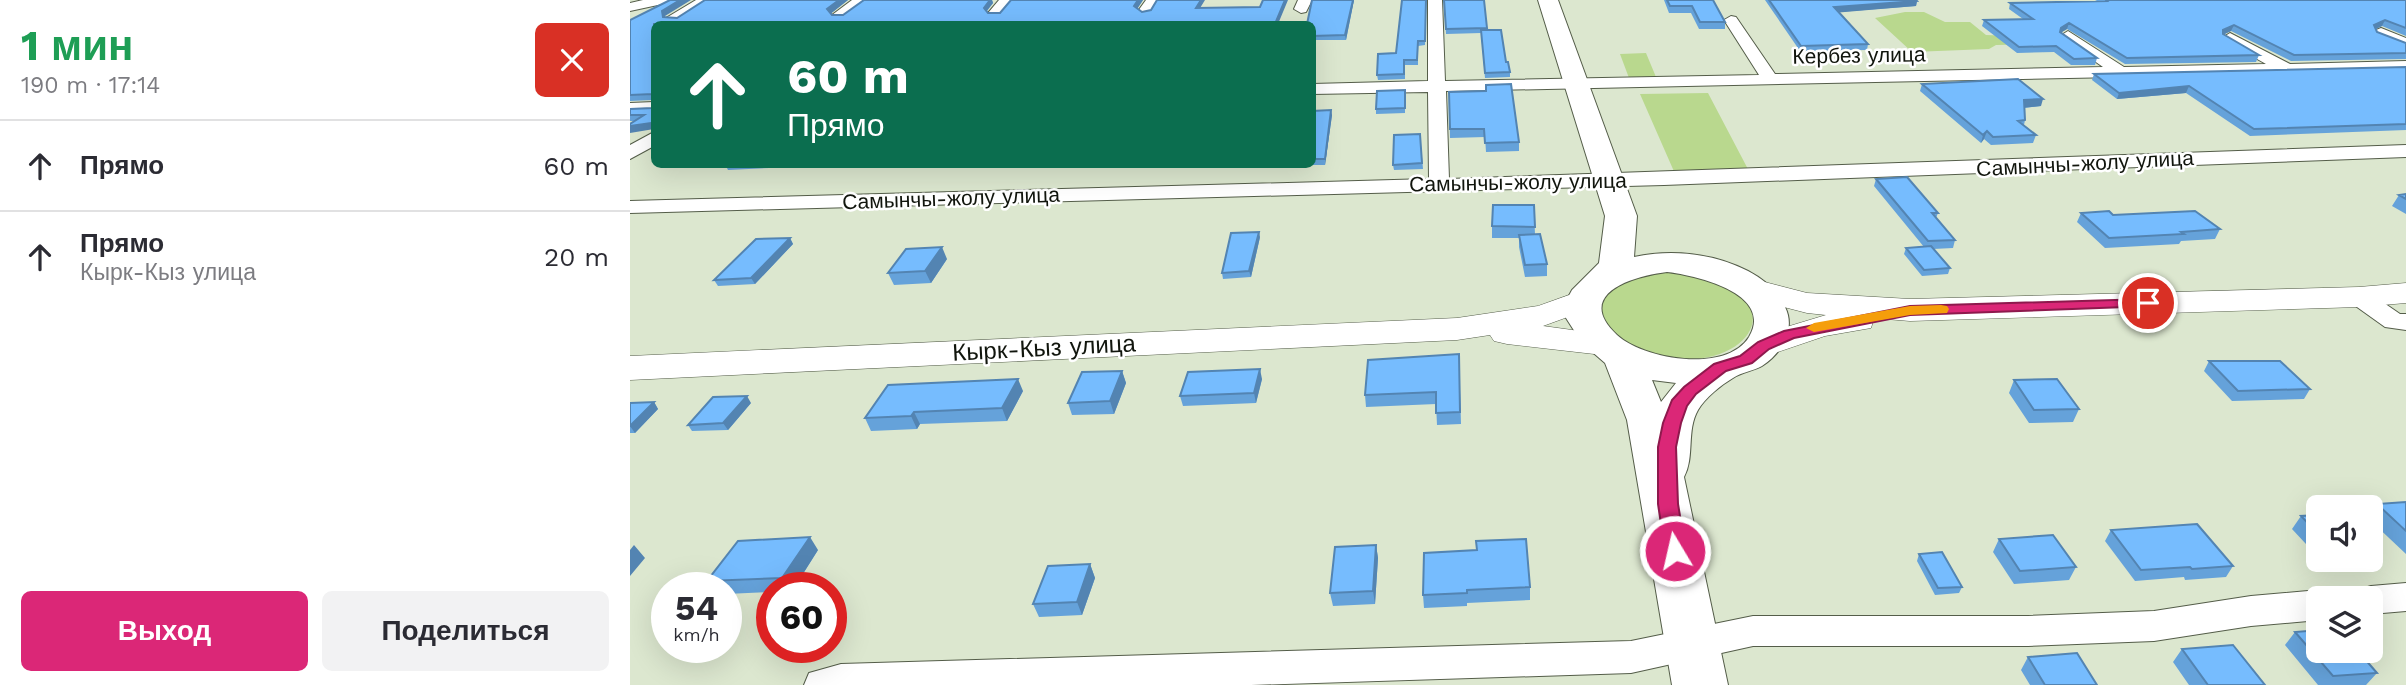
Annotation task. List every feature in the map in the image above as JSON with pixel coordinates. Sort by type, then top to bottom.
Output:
[{"type":"main road","points":[[1548,0],[1621,216],[1616,263],[1584,307],[1587,323],[1612,349],[1648,420],[1668,504],[1695,664]]},
{"type":"main road","points":[[1621,216],[1653,247],[1681,263]]},
{"type":"main road","points":[[1597,287],[1641,264],[1681,263],[1720,272],[1753,289],[1767,304],[1772,321],[1769,338],[1763,346],[1746,359],[1720,368],[1674,370],[1645,365],[1612,349]]},
{"type":"main road","points":[[1668,504],[1667,447],[1678,404],[1690,390],[1720,368]]},
{"type":"street","points":[[630,6],[662,0]]},
{"type":"street","points":[[673,18],[707,0]]},
{"type":"street","points":[[839,15],[861,0]]},
{"type":"street","points":[[995,13],[1007,0]]},
{"type":"street","points":[[1435,0],[1439,183]]},
{"type":"street","points":[[1731,20],[1771,80]]},
{"type":"street","points":[[2381,33],[2406,44]]},
{"type":"street","points":[[2067,37],[2120,72]]},
{"type":"street","points":[[2230,38],[2287,69]]},
{"type":"street","name":"Кербез улица","points":[[1316,89],[2406,66]]},
{"type":"street","points":[[630,108],[651,107]]},
{"type":"street","points":[[630,153],[651,140]]},
{"type":"street","name":"Самынчы-жолу улица","points":[[630,207],[1611,180],[2406,151]]},
{"type":"street","name":"Кырк-Кыз улица","points":[[630,368],[1457,329],[1546,315],[1597,287]]},
{"type":"street","points":[[1753,289],[1807,303],[1910,310],[2359,297],[2403,317]]},
{"type":"street","points":[[1763,346],[1790,334],[1817,327],[1910,310]]},
{"type":"street","name":"Кырк-Кыз улица","points":[[1457,329],[1612,349]]},
{"type":"street","points":[[2383,599],[2406,597]]},
{"type":"street","points":[[823,685],[841,681],[1630,657],[1695,664],[1753,631],[2028,631],[2154,626],[2251,611],[2306,606]]},
{"type":"green space","points":[[1905,12],[1924,12],[1945,22],[1970,22],[1986,35],[2040,37],[2049,44],[1912,52],[1875,18]]},
{"type":"green space","points":[[1646,53],[1656,77],[1629,78],[1620,54]]},
{"type":"green space","points":[[1708,93],[1750,173],[1676,176],[1640,94]]},
{"type":"green space","points":[[1675,271],[1720,283],[1745,299],[1753,318],[1746,336],[1728,351],[1700,358],[1666,357],[1627,343],[1609,328],[1602,307],[1604,296],[1612,288],[1637,277]]},
{"type":"building","points":[[670,0],[680,0],[662,11],[663,17],[677,18],[705,0],[839,0],[827,9],[832,15],[843,15],[864,0],[990,0],[984,8],[988,13],[1000,13],[1011,0],[1138,0],[1134,6],[1142,12],[1151,10],[1157,0],[1201,0],[1196,8],[1260,7],[1263,0],[1285,0],[1276,21],[651,21],[651,94],[630,95],[630,20]]},
{"type":"building","points":[[1312,0],[1353,0],[1345,35],[1316,36],[1316,21],[1308,21]]},
{"type":"building","points":[[1402,0],[1426,0],[1425,41],[1418,41],[1417,60],[1404,60],[1404,74],[1377,75],[1378,54],[1396,53]]},
{"type":"building","points":[[1444,0],[1484,0],[1487,28],[1446,29]]},
{"type":"building","points":[[1667,0],[1713,0],[1725,22],[1700,22],[1692,6],[1670,6]]},
{"type":"building","points":[[1769,0],[1917,1],[1834,7],[1868,44],[1801,46]]},
{"type":"building","points":[[2106,0],[2406,0],[2406,28],[2385,20],[2374,25],[2377,32],[2406,43],[2406,53],[2294,55],[2234,25],[2223,30],[2223,34],[2259,55],[2127,58],[2069,23],[2061,28],[2060,32],[2097,58],[2074,59],[2056,46],[2019,47],[1984,20],[2033,19],[2010,3]]},
{"type":"building","points":[[1481,30],[1501,30],[1510,72],[1485,73]]},
{"type":"building","points":[[2406,67],[2406,124],[2254,129],[2189,86],[2119,93],[2094,74]]},
{"type":"building","points":[[2018,79],[2043,99],[2024,100],[2025,120],[2018,121],[2036,135],[1993,137],[1987,131],[1983,135],[1922,84]]},
{"type":"building","points":[[1511,84],[1519,142],[1485,143],[1484,129],[1450,129],[1449,92],[1486,91],[1486,85]]},
{"type":"building","points":[[1405,90],[1405,108],[1376,109],[1377,91]]},
{"type":"building","points":[[651,108],[651,123],[630,126],[644,115],[630,115],[630,109]]},
{"type":"building","points":[[1331,110],[1325,159],[1316,159],[1316,111]]},
{"type":"building","points":[[1420,134],[1422,163],[1393,165],[1394,135]]},
{"type":"building","points":[[1907,177],[1938,213],[1932,213],[1955,240],[1928,241],[1876,179]]},
{"type":"building","points":[[1493,205],[1534,205],[1535,227],[1492,226]]},
{"type":"building","points":[[2109,211],[2113,215],[2195,211],[2220,229],[2109,238],[2081,213]]},
{"type":"building","points":[[1259,232],[1249,271],[1222,273],[1231,233]]},
{"type":"building","points":[[1540,234],[1547,264],[1525,265],[1519,235]]},
{"type":"building","points":[[790,238],[751,278],[714,280],[756,239]]},
{"type":"building","points":[[1931,246],[1950,268],[1924,270],[1906,248]]},
{"type":"building","points":[[942,247],[925,271],[888,273],[906,249]]},
{"type":"building","points":[[1459,354],[1460,412],[1436,413],[1436,392],[1365,395],[1368,360]]},
{"type":"building","points":[[2209,361],[2280,361],[2310,389],[2238,391]]},
{"type":"building","points":[[1260,369],[1254,393],[1180,396],[1188,372]]},
{"type":"building","points":[[1122,371],[1110,401],[1068,403],[1082,372]]},
{"type":"building","points":[[1018,379],[1002,408],[914,412],[911,416],[865,418],[888,385]]},
{"type":"building","points":[[2057,379],[2079,409],[2034,410],[2014,380]]},
{"type":"building","points":[[747,396],[723,423],[688,425],[713,397]]},
{"type":"building","points":[[654,402],[630,426],[630,403]]},
{"type":"building","points":[[2406,502],[2406,531],[2383,510],[2383,504]]},
{"type":"building","points":[[2197,524],[2233,566],[2141,570],[2111,530]]},
{"type":"building","points":[[2053,535],[2076,567],[2020,571],[1999,539]]},
{"type":"building","points":[[810,537],[786,572],[756,572],[756,579],[742,580],[742,572],[714,572],[738,541]]},
{"type":"building","points":[[1526,539],[1530,587],[1423,595],[1424,553],[1477,550],[1476,541]]},
{"type":"building","points":[[1376,545],[1373,591],[1330,593],[1335,547]]},
{"type":"building","points":[[1942,552],[1962,587],[1938,588],[1919,554]]},
{"type":"building","points":[[1090,564],[1077,602],[1033,604],[1048,566]]},
{"type":"building","points":[[2306,631],[2306,645],[2295,632]]},
{"type":"building","points":[[2233,645],[2265,685],[2208,685],[2182,649]]},
{"type":"building","points":[[2077,653],[2097,685],[2045,685],[2028,657]]},
{"type":"building","points":[[2322,663],[2368,663],[2377,673],[2333,676]]},
{"type":"slow traffic","points":[[1814,328],[1910,310],[1941,309]]},
{"type":"route","points":[[1675,551],[1668,504],[1667,447],[1672,423],[1678,404],[1690,390],[1720,368],[1746,359],[1763,346],[1790,334],[1910,310],[2148,303]]}]
